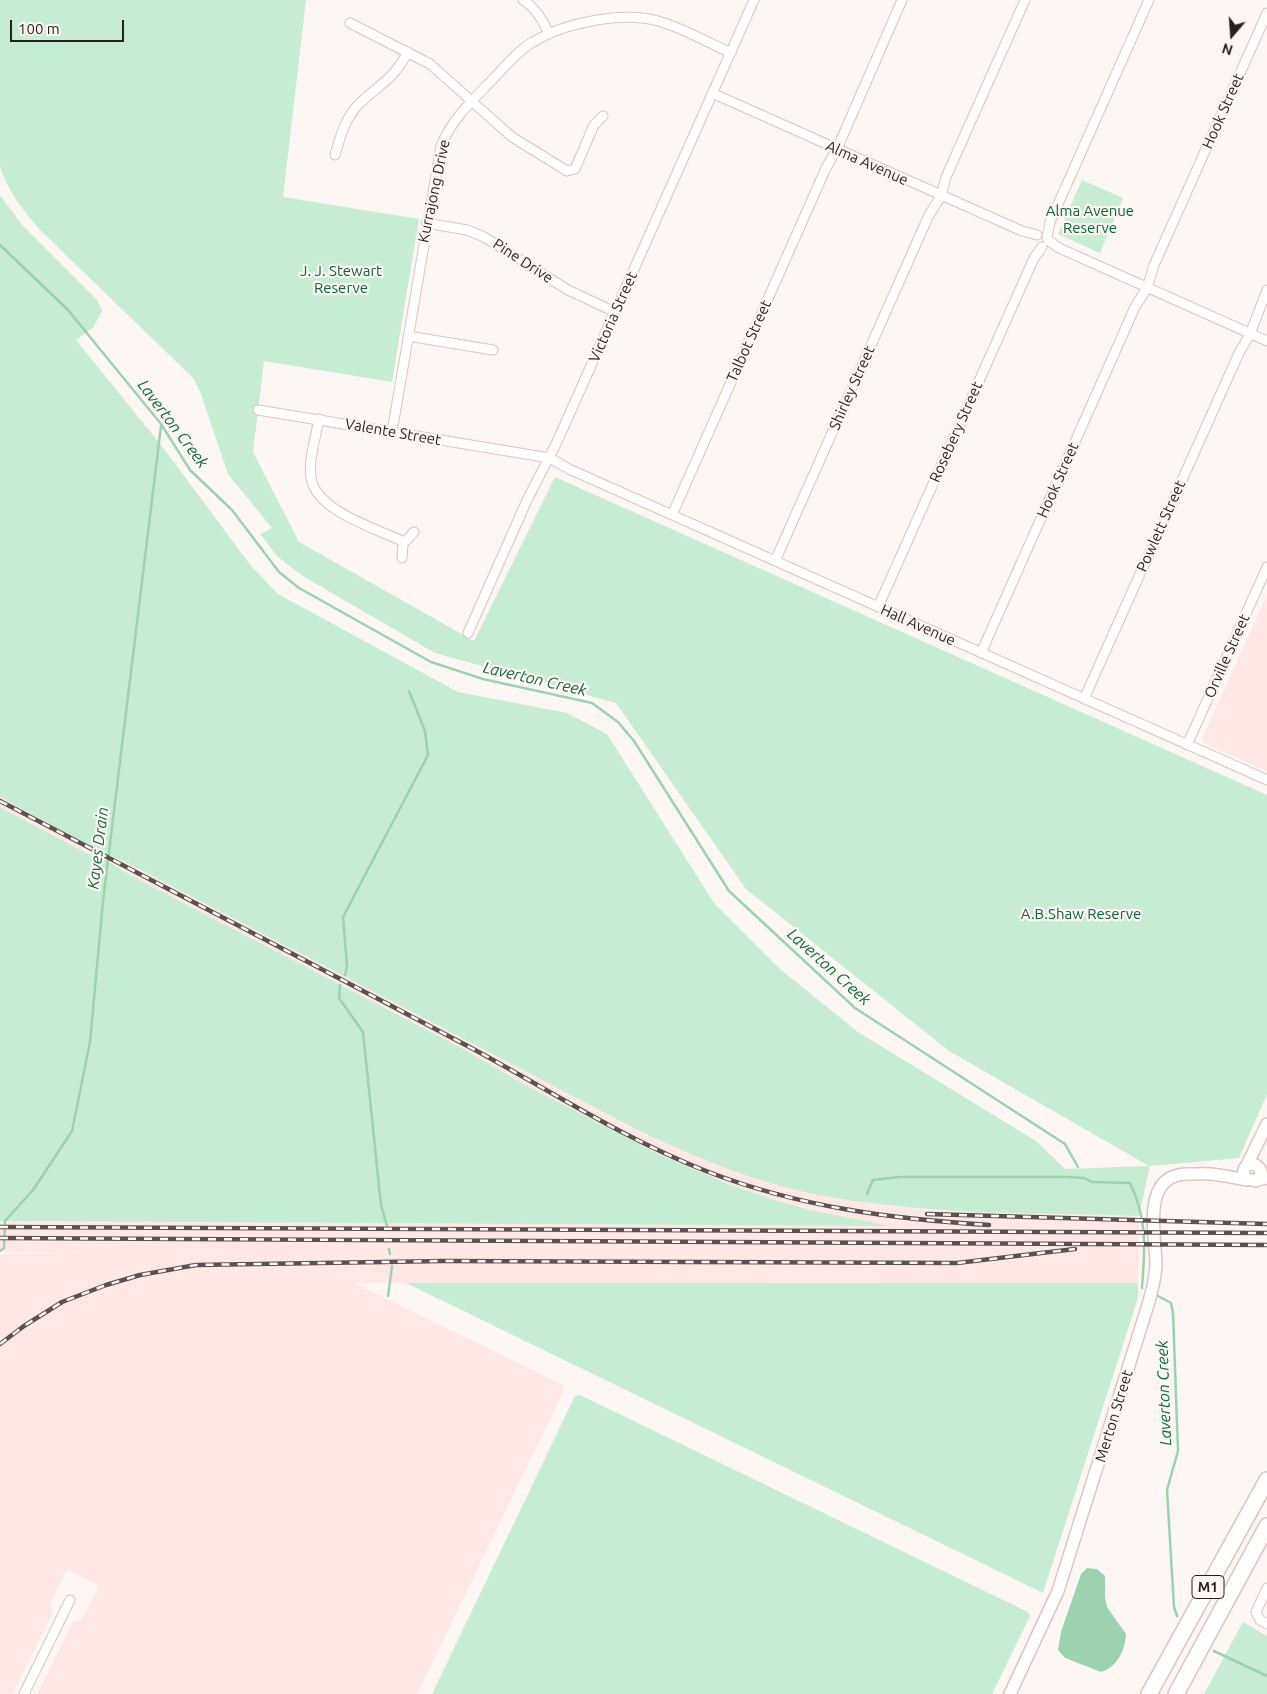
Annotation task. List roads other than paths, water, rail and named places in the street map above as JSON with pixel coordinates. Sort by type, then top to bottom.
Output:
[{"type":"highway","name":"M1","points":[[1149,1694],[1267,1480]]},
{"type":"highway","name":"M1","points":[[1176,1694],[1267,1526]]},
{"type":"street","points":[[523,0],[530,4],[542,18],[549,34]]},
{"type":"street","name":"Victoria Street","points":[[468,633],[528,498],[549,460],[754,0]]},
{"type":"street","name":"Talbot Street","points":[[672,515],[902,0]]},
{"type":"street","name":"Shirley Street","points":[[775,561],[1025,0]]},
{"type":"street","name":"Rosebery Street","points":[[878,607],[1148,0]]},
{"type":"street","name":"Hook Street","points":[[981,653],[1267,13]]},
{"type":"street","name":"Kurrajong Drive","points":[[392,432],[426,223],[441,146],[454,121],[471,101],[520,51],[549,34],[612,18],[633,17],[657,21],[678,28],[731,53]]},
{"type":"street","points":[[350,23],[408,52],[437,70],[512,137],[566,171],[575,169],[594,125],[603,116]]},
{"type":"street","points":[[335,155],[350,115],[360,103],[390,79],[408,52]]},
{"type":"street","name":"Alma Avenue","points":[[712,93],[1267,341]]},
{"type":"street","name":"Pine Drive","points":[[426,223],[467,230],[484,237],[568,290],[615,312]]},
{"type":"street","name":"Powlett Street","points":[[1084,699],[1267,290]]},
{"type":"street","points":[[408,336],[493,350]]},
{"type":"street","name":"Valente Street","points":[[258,410],[527,455],[542,455],[549,460]]},
{"type":"street","points":[[319,420],[311,467],[311,478],[317,492],[336,510],[404,542]]},
{"type":"street","name":"Hall Avenue","points":[[549,460],[1267,780]]},
{"type":"street","points":[[402,558],[404,542],[414,532]]},
{"type":"street","name":"Orville Street","points":[[1187,745],[1267,567]]},
{"type":"street","points":[[1256,1167],[1243,1173],[1257,1180],[1261,1174],[1256,1167],[1260,1138],[1267,1124]]},
{"type":"street","name":"Merton Street","points":[[1218,1174],[1256,1167]]},
{"type":"street","name":"Merton Street","points":[[1010,1694],[1058,1592],[1147,1308],[1156,1267],[1154,1202],[1158,1190],[1171,1178],[1179,1174],[1218,1174],[1257,1180]]},
{"type":"street","points":[[1267,1588],[1256,1608],[1257,1616],[1267,1624]]},
{"type":"street","points":[[24,1694],[70,1600]]},
{"type":"waterway","name":"Laverton Creek","points":[[0,245],[68,310],[161,424],[190,470],[232,510],[279,572],[299,588],[431,662],[483,679],[592,703],[618,722],[634,741],[729,891],[855,1008],[1065,1144],[1078,1167]]},
{"type":"waterway","name":"Kayes Drain","points":[[0,1251],[4,1248],[5,1221],[33,1190],[72,1131],[90,1042],[103,901],[161,426]]},
{"type":"waterway","points":[[345,975],[347,966],[343,917],[428,755],[425,731],[409,691]]},
{"type":"waterway","points":[[340,985],[339,998],[363,1032],[381,1205],[387,1226]]},
{"type":"waterway","points":[[867,1194],[873,1180],[899,1177],[1067,1177],[1084,1178],[1092,1182],[1130,1183],[1140,1210],[1144,1235],[1142,1288]]},
{"type":"waterway","points":[[389,1249],[390,1254]]},
{"type":"waterway","points":[[388,1296],[392,1266]]},
{"type":"waterway","name":"Laverton Creek","points":[[1158,1296],[1171,1303],[1173,1313],[1178,1451],[1167,1490],[1174,1607],[1177,1616]]},
{"type":"waterway","name":"Laverton Creek","points":[[1214,1651],[1267,1676]]},
{"type":"railway","points":[[0,801],[491,1058],[642,1143],[706,1171],[775,1194],[846,1209],[881,1215],[989,1225]]},
{"type":"railway","points":[[927,1214],[1267,1224]]},
{"type":"railway","points":[[0,1227],[1267,1233]]},
{"type":"railway","points":[[0,1238],[1267,1245]]},
{"type":"railway","points":[[0,1344],[62,1302],[106,1285],[140,1275],[196,1265],[444,1261],[957,1263],[1075,1249]]},
{"type":"park label","name":"Alma Avenue Reserve","points":[[1090,220]]},
{"type":"park label","name":"J. J. Stewart Reserve","points":[[341,280]]},
{"type":"park label","name":"A.B.Shaw Reserve","points":[[1081,914]]}]
